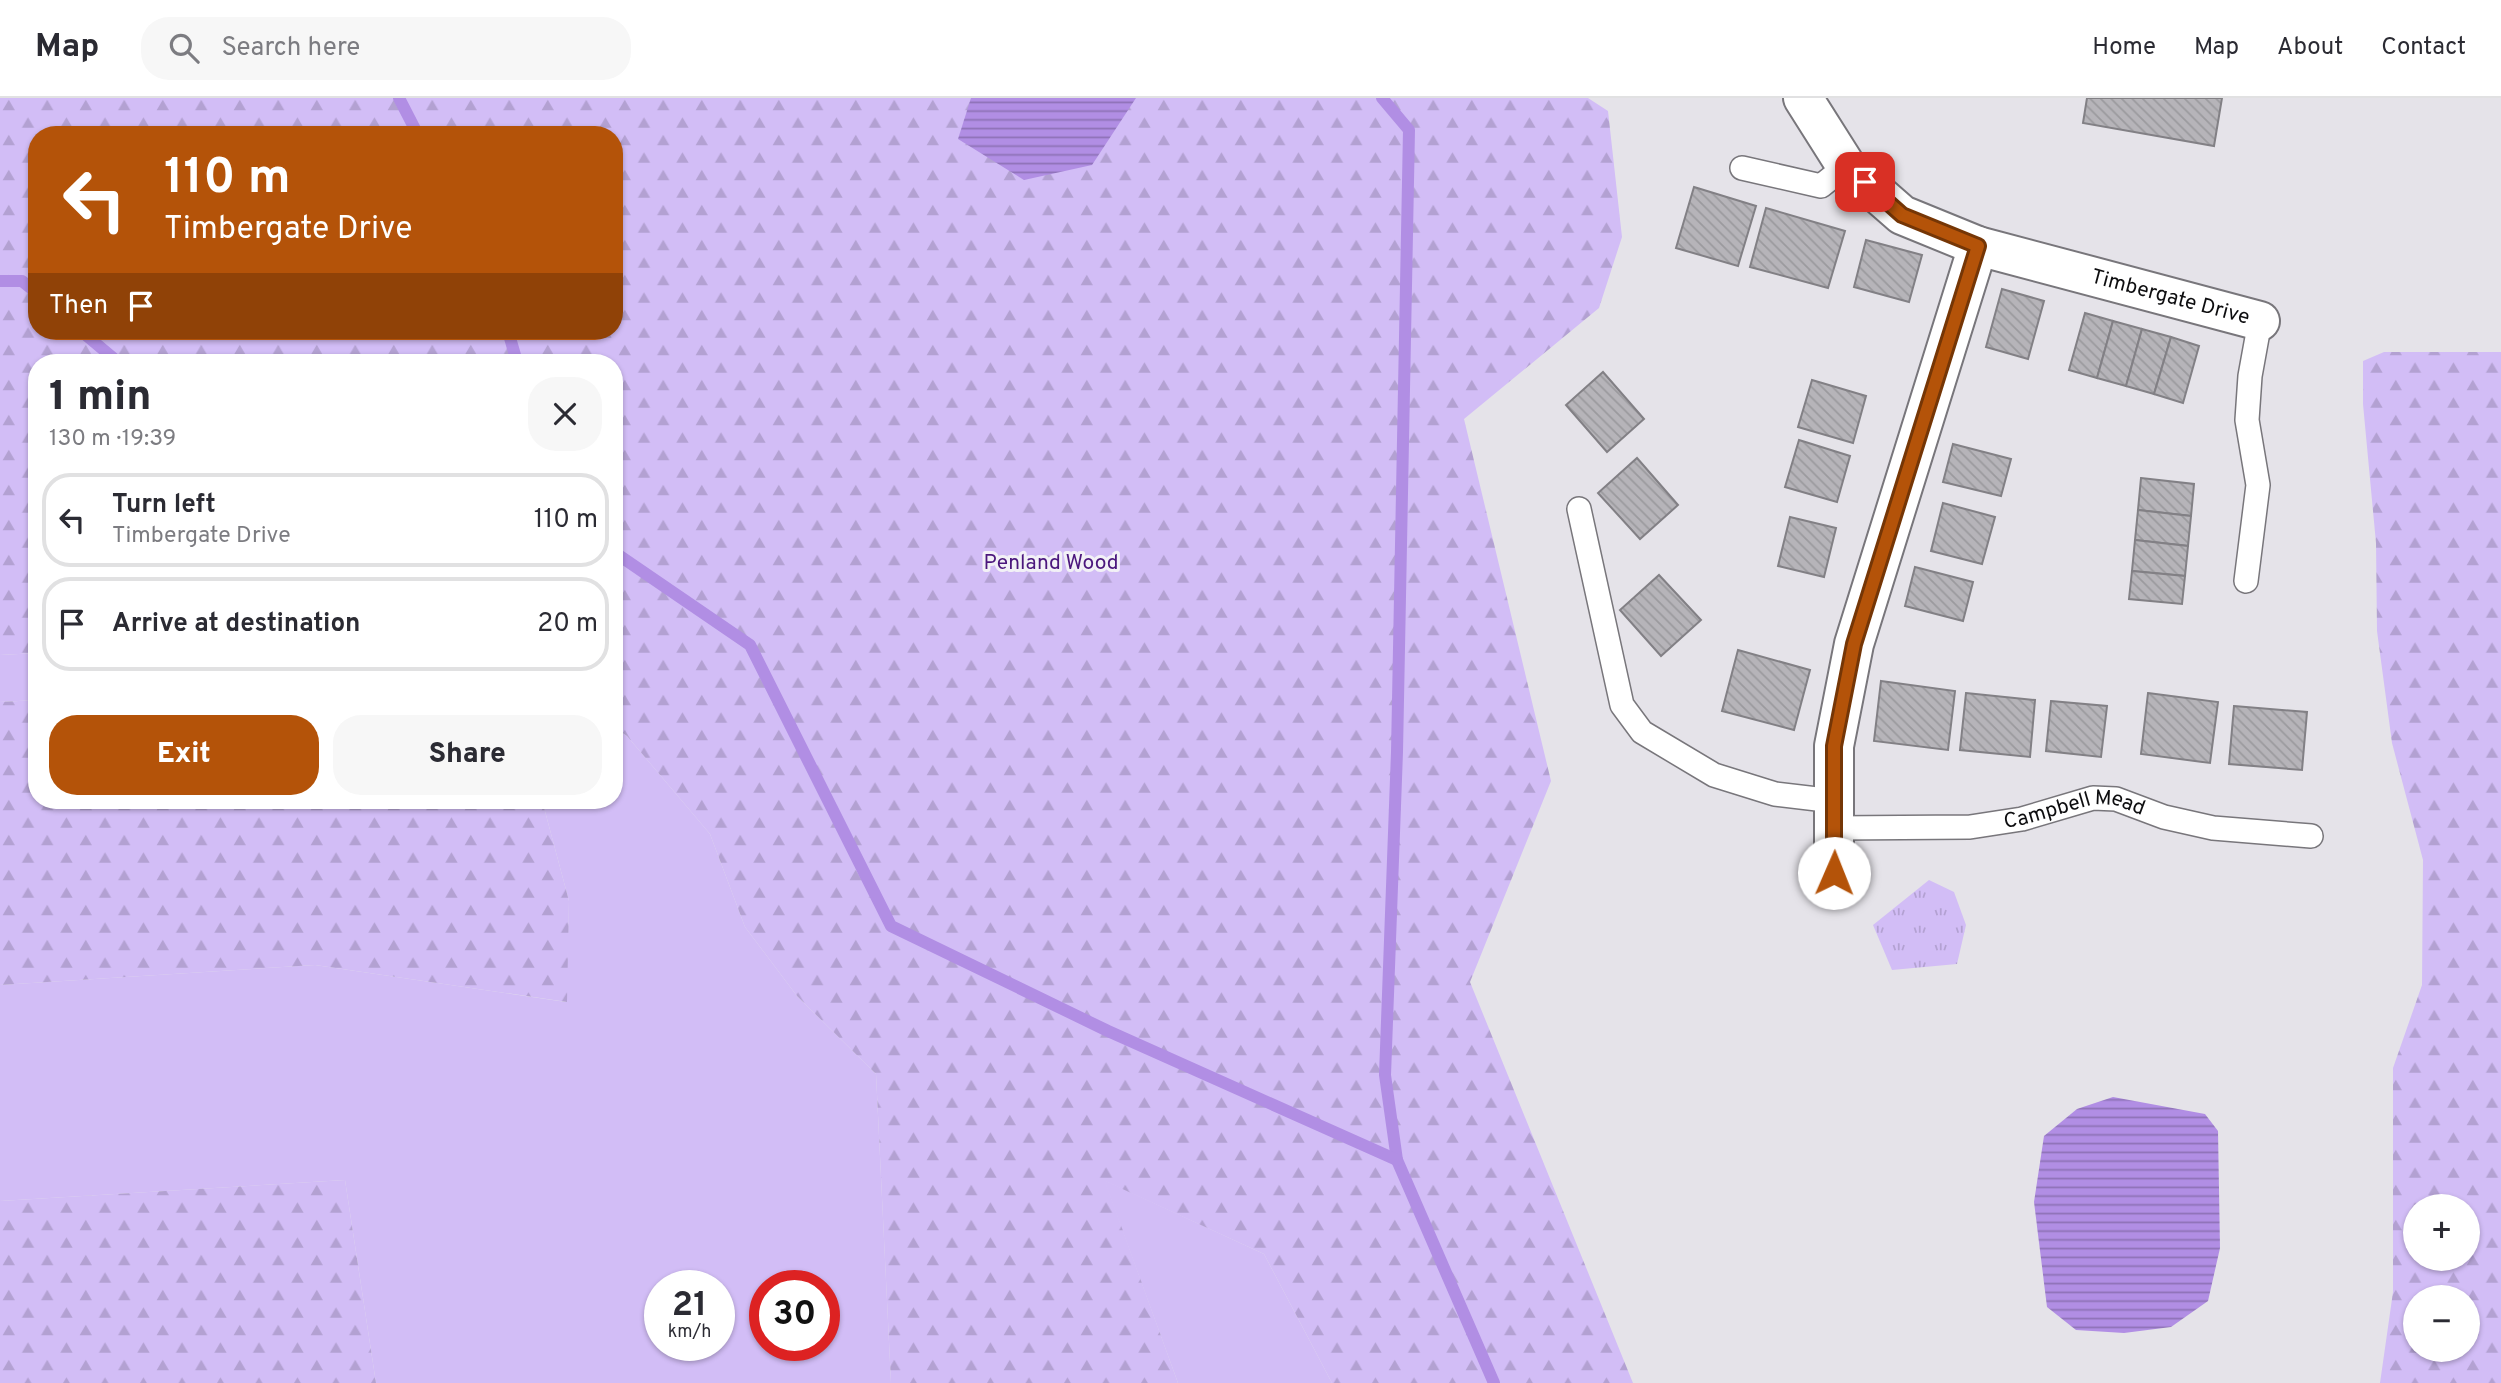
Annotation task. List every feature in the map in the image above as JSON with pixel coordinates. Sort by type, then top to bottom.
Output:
[{"type":"street","name":"Timbergate Drive","points":[[1803,98],[1846,166],[1902,215],[1978,246],[2260,321]]},
{"type":"street","points":[[1834,873],[1834,746],[1854,644],[1978,246]]},
{"type":"lane","points":[[1742,168],[1821,186],[1846,166]]},
{"type":"lane","name":"Timbergate Drive","points":[[2246,581],[2258,485],[2247,420],[2250,376],[2260,321]]},
{"type":"lane","name":"Campbell Mead","points":[[1579,509],[1622,705],[1642,732],[1714,775],[1834,815],[1970,827],[2022,818],[2092,798],[2116,799],[2164,817],[2213,828],[2311,836]]},
{"type":"green space","name":"Penland Wood","points":[[0,98],[1588,98],[1608,111],[1622,237],[1599,308],[1464,419],[1551,781],[1470,982],[1633,1383],[1332,1383],[1264,1254],[1105,1181],[1178,1383],[891,1383],[876,1074],[797,996],[745,927],[710,834],[623,733],[623,354],[28,354],[28,653],[0,655]]},
{"type":"green space","points":[[2384,352],[2501,352],[2501,1383],[2380,1383],[2393,1292],[2393,1068],[2422,985],[2423,860],[2392,743],[2377,631],[2376,543],[2363,404],[2363,361]]},
{"type":"green space","points":[[28,653],[28,700],[0,702],[0,655]]},
{"type":"green space","points":[[28,700],[28,809],[544,809],[569,901],[567,1002],[315,965],[0,985],[0,702]]},
{"type":"green space","points":[[623,733],[710,834],[745,927],[797,996],[876,1074],[891,1383],[376,1383],[345,1180],[0,1201],[0,985],[315,965],[566,1002],[569,901],[544,809],[623,809]]},
{"type":"green space","points":[[1929,880],[1954,892],[1966,925],[1957,964],[1892,970],[1873,925]]},
{"type":"green space","points":[[345,1180],[376,1383],[0,1383],[0,1201]]},
{"type":"green space","points":[[1104,1180],[1264,1254],[1332,1383],[1178,1383]]},
{"type":"shaded area","points":[[971,98],[1136,98],[1092,165],[1024,180],[958,139]]},
{"type":"shaded area","points":[[2113,1097],[2205,1114],[2218,1131],[2220,1248],[2208,1301],[2171,1327],[2124,1333],[2076,1330],[2047,1307],[2034,1202],[2044,1136],[2077,1109]]},
{"type":"building","points":[[2087,98],[2222,98],[2214,146],[2083,123]]},
{"type":"building","points":[[1694,187],[1756,206],[1738,266],[1676,248]]},
{"type":"building","points":[[1766,208],[1845,231],[1828,288],[1750,267]]},
{"type":"building","points":[[1866,240],[1922,255],[1909,302],[1854,287]]},
{"type":"building","points":[[2002,289],[2044,301],[2028,359],[1986,347]]},
{"type":"building","points":[[2085,313],[2113,321],[2097,378],[2069,370]]},
{"type":"building","points":[[2113,321],[2142,329],[2126,386],[2097,378]]},
{"type":"building","points":[[2142,329],[2171,337],[2154,394],[2126,386]]},
{"type":"building","points":[[2171,337],[2199,346],[2183,403],[2154,394]]},
{"type":"building","points":[[1603,372],[1644,419],[1607,452],[1566,405]]},
{"type":"building","points":[[1812,380],[1866,396],[1853,443],[1798,427]]},
{"type":"building","points":[[1799,440],[1850,456],[1837,502],[1785,487]]},
{"type":"building","points":[[1953,444],[2011,459],[2001,496],[1943,482]]},
{"type":"building","points":[[1637,458],[1678,505],[1640,539],[1598,493]]},
{"type":"building","points":[[2141,478],[2194,484],[2191,516],[2138,510]]},
{"type":"building","points":[[1943,503],[1995,517],[1982,564],[1931,551]]},
{"type":"building","points":[[2138,510],[2191,516],[2188,546],[2135,540]]},
{"type":"building","points":[[1790,517],[1836,528],[1824,577],[1778,566]]},
{"type":"building","points":[[2135,540],[2188,546],[2185,576],[2132,571]]},
{"type":"building","points":[[1915,567],[1973,582],[1963,621],[1905,606]]},
{"type":"building","points":[[2132,571],[2185,576],[2182,604],[2129,599]]},
{"type":"building","points":[[1659,575],[1701,620],[1661,656],[1620,610]]},
{"type":"building","points":[[1738,650],[1810,670],[1794,730],[1722,711]]},
{"type":"building","points":[[1881,681],[1955,691],[1948,750],[1874,741]]},
{"type":"building","points":[[1966,693],[2035,700],[2030,757],[1960,750]]},
{"type":"building","points":[[2148,693],[2218,702],[2210,763],[2141,754]]},
{"type":"building","points":[[2051,701],[2107,706],[2101,757],[2046,751]]},
{"type":"building","points":[[2234,706],[2307,712],[2302,770],[2229,764]]},
{"type":"waterway","points":[[399,98],[413,126]]},
{"type":"waterway","points":[[1382,98],[1409,130],[1397,752],[1385,1075],[1397,1160],[1494,1383]]},
{"type":"waterway","points":[[0,281],[22,281],[28,286]]},
{"type":"waterway","points":[[92,340],[108,354]]},
{"type":"waterway","points":[[511,340],[515,354]]},
{"type":"waterway","points":[[623,558],[750,645],[891,926],[1108,1031],[1397,1160]]},
{"type":"route","points":[[1834,873],[1834,746],[1854,644],[1978,246],[1902,215],[1865,182]]}]
